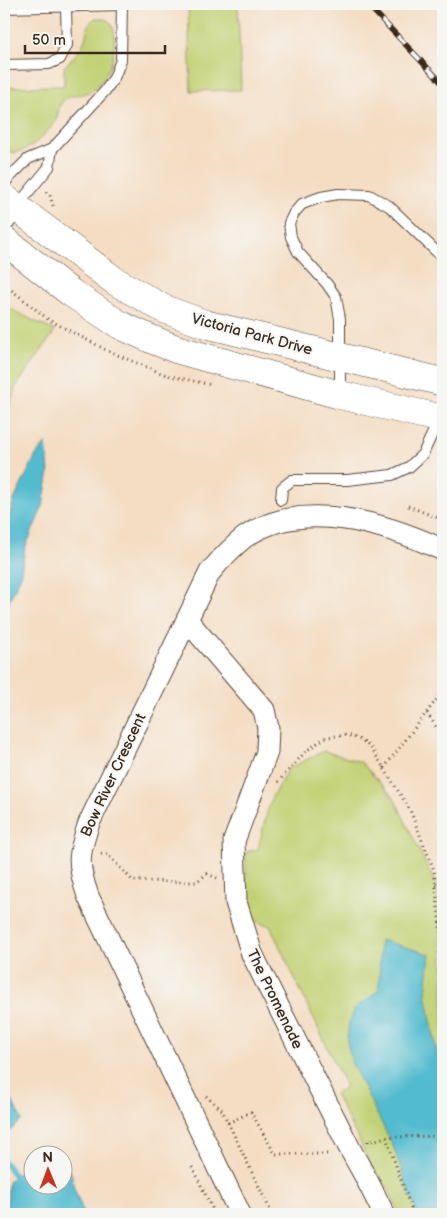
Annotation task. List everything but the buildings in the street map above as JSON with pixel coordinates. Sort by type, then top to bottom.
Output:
[{"type":"street","name":"Victoria Park Drive","points":[[8,208],[115,281],[164,308],[205,324],[443,382]]},
{"type":"street","points":[[4,240],[70,292],[120,325],[151,339],[176,348],[340,395],[442,415]]},
{"type":"street","name":"Bow River Crescent","points":[[240,1214],[88,896],[81,875],[82,842],[89,823],[210,572],[227,552],[247,536],[266,526],[293,518],[320,516],[354,520],[390,529],[443,550]]},
{"type":"street","name":"The Promenade","points":[[187,620],[264,710],[268,728],[266,752],[234,842],[236,902],[252,954],[384,1214]]},
{"type":"lane","points":[[4,8],[122,5],[121,60],[114,78],[105,91],[52,149],[28,159],[4,183]]},
{"type":"lane","points":[[4,65],[49,64],[60,59],[67,45],[66,7]]},
{"type":"lane","points":[[8,208],[49,167],[52,149]]},
{"type":"lane","points":[[340,395],[340,319],[336,297],[327,284],[298,252],[291,237],[289,223],[294,213],[302,204],[321,197],[338,194],[369,195],[389,206],[443,258]]},
{"type":"lane","points":[[281,500],[282,488],[292,480],[347,480],[392,475],[409,467],[423,454],[442,415]]},
{"type":"path","points":[[44,190],[50,196],[56,210]]},
{"type":"path","points":[[408,506],[443,520]]},
{"type":"path","points":[[384,768],[443,691]]},
{"type":"path","points":[[426,713],[443,737]]},
{"type":"path","points":[[275,785],[306,751],[326,737],[348,735],[363,741],[372,749],[410,810],[434,870],[443,953]]},
{"type":"path","points":[[95,854],[107,854],[133,881],[196,882],[207,874],[219,878]]},
{"type":"path","points":[[436,885],[443,885]]},
{"type":"path","points":[[201,1091],[222,1110],[272,1214]]},
{"type":"path","points":[[364,1133],[368,1142],[388,1137],[442,1136]]},
{"type":"path","points":[[388,1137],[413,1214]]},
{"type":"path","points":[[192,1167],[215,1214]]},
{"type":"green space","points":[[188,4],[238,4],[241,90],[191,91]]},
{"type":"green space","points":[[96,18],[107,20],[113,29],[113,55],[106,75],[91,91],[71,96],[63,101],[55,122],[47,132],[28,148],[13,153],[4,145],[4,87],[64,86],[64,67],[81,47],[90,22]]},
{"type":"green space","points":[[4,306],[55,331],[15,388],[4,424]]},
{"type":"green space","points":[[324,751],[361,762],[394,798],[436,885],[443,953],[443,1214],[400,1214],[387,1186],[378,1183],[365,1152],[335,1094],[346,1087],[270,926],[252,920],[246,890],[246,852],[258,849],[272,797],[288,769]]},
{"type":"water","points":[[46,443],[49,471],[43,506],[25,548],[20,578],[4,611],[4,531],[14,500],[36,455]]},
{"type":"water","points":[[380,940],[430,954],[426,993],[440,1070],[441,1214],[417,1214],[393,1146],[352,1064],[347,1041],[349,1022],[355,1009],[379,990]]},
{"type":"water","points":[[4,1088],[22,1120],[10,1131],[4,1133]]},
{"type":"water","points":[[22,1170],[22,1196],[72,1196],[72,1177],[84,1214],[9,1214],[7,1205],[8,1182]]},
{"type":"waterway","points":[[4,1162],[15,1176]]},
{"type":"railway","points":[[367,4],[443,84]]}]
